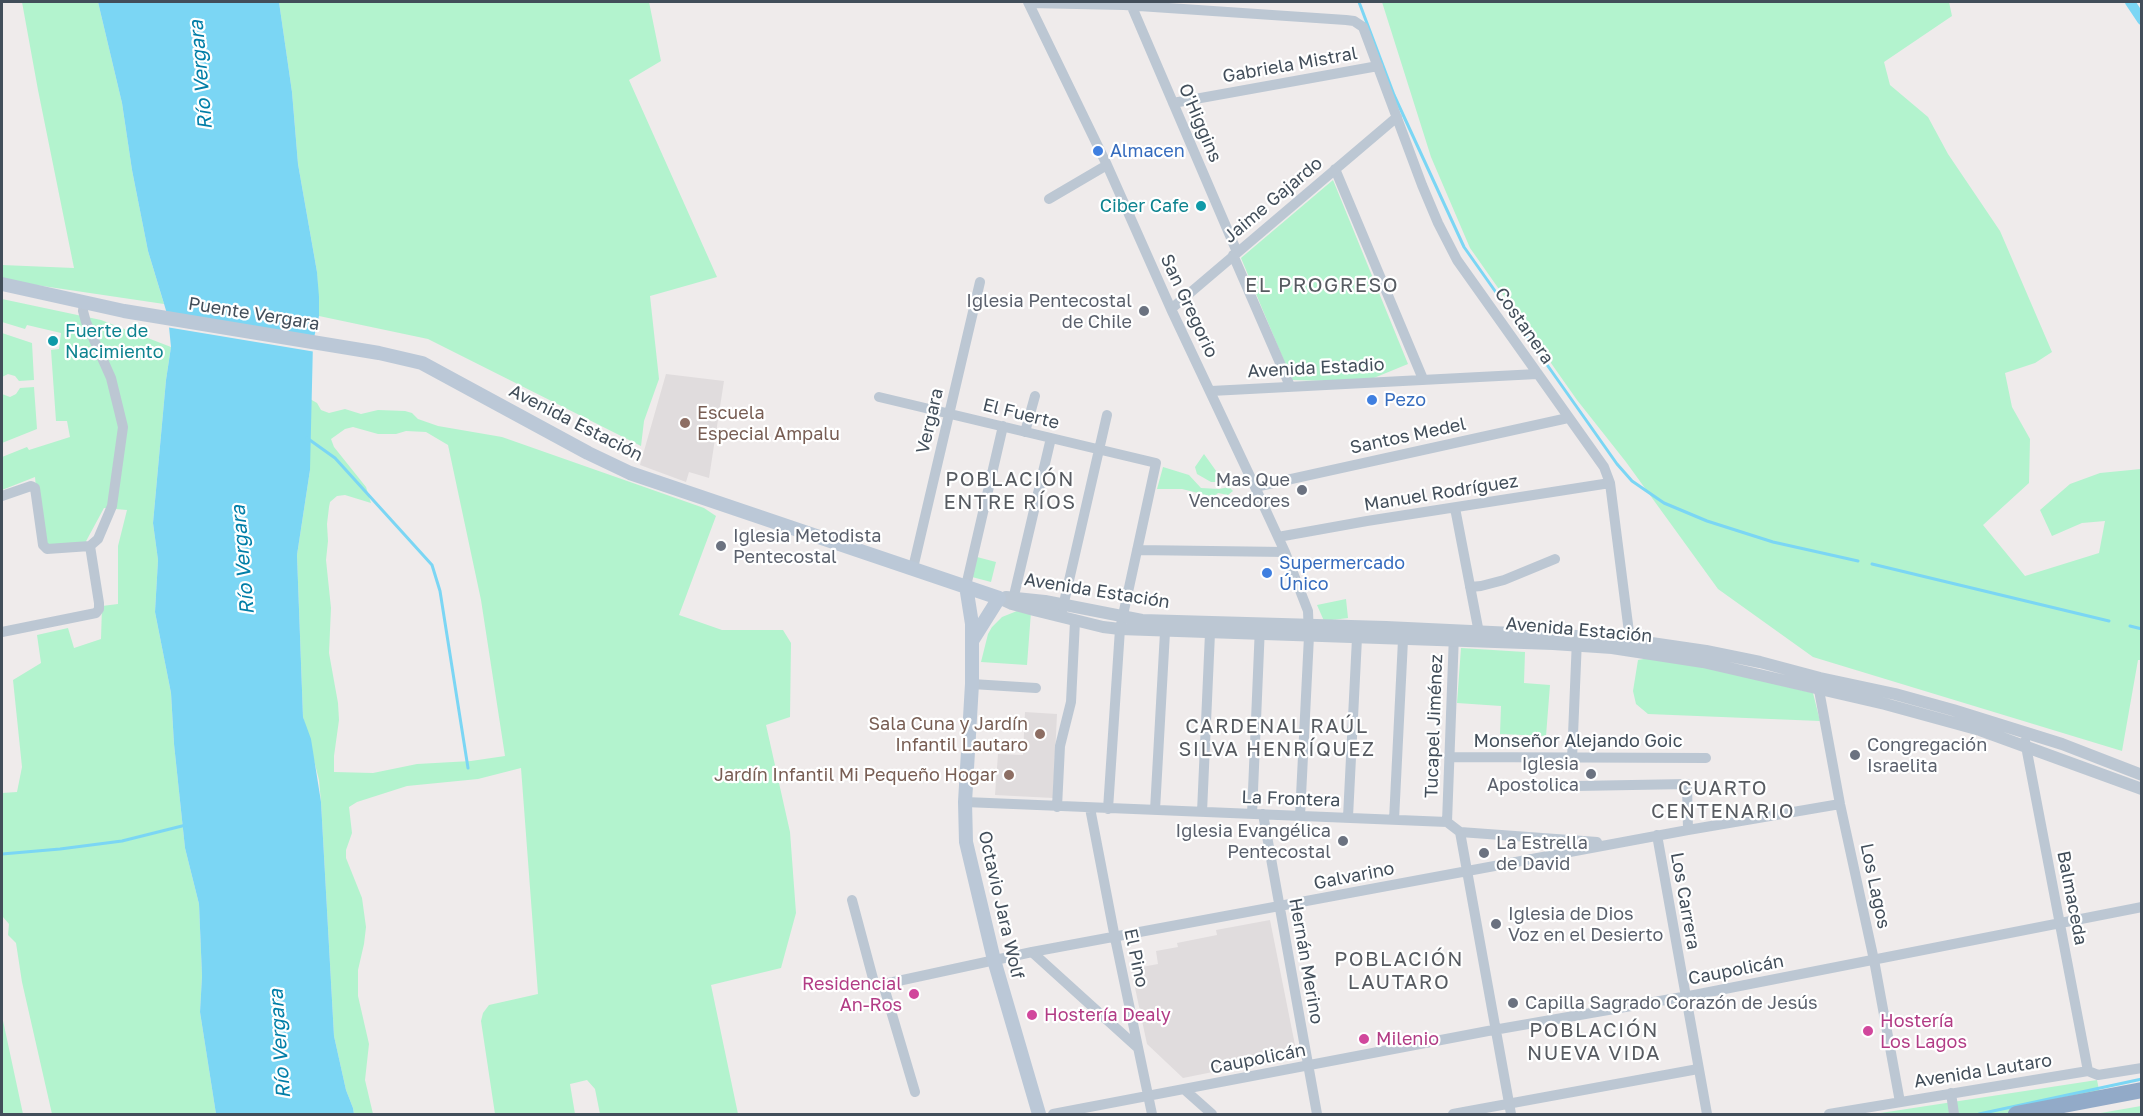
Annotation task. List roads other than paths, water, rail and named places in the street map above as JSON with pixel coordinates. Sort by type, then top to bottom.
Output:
[{"type":"highway","points":[[2016,1114],[2142,1090]]},
{"type":"highway","points":[[2071,1114],[2142,1101]]},
{"type":"main road","name":"Puente Vergara","points":[[2,284],[124,311],[379,353]]},
{"type":"main road","name":"Avenida Estación","points":[[379,353],[407,359],[437,370],[588,453],[630,473],[717,504],[1008,599]]},
{"type":"main road","name":"Octavio Jara Wolf","points":[[966,586],[972,613],[972,684],[965,802],[966,842],[994,960],[1039,1114]]},
{"type":"main road","points":[[972,641],[1008,599]]},
{"type":"street","points":[[1029,2],[1127,4]]},
{"type":"street","name":"San Gregorio","points":[[1029,2],[1256,487],[1308,611],[1310,631],[1300,816]]},
{"type":"street","name":"Costanera","points":[[1127,4],[1346,20],[1360,24],[1366,34],[1438,223],[1457,260],[1604,467],[1610,483],[1631,645]]},
{"type":"street","name":"O'Higgins","points":[[1127,4],[1173,103],[1290,386]]},
{"type":"street","name":"Gabriela Mistral","points":[[1173,103],[1378,66]]},
{"type":"street","name":"Jaime Gajardo","points":[[1172,309],[1397,117]]},
{"type":"street","points":[[1049,200],[1107,165]]},
{"type":"street","name":"Avenida Estadio","points":[[1335,169],[1423,379]]},
{"type":"street","name":"Vergara","points":[[913,568],[980,282]]},
{"type":"street","points":[[2,496],[31,486],[34,488],[45,547],[49,550],[90,546],[98,539],[112,507],[123,427],[111,378],[86,322],[83,311],[84,302]]},
{"type":"street","name":"Avenida Estadio","points":[[1211,391],[1537,374]]},
{"type":"street","points":[[1025,432],[1035,396]]},
{"type":"street","name":"El Fuerte","points":[[879,397],[1156,463],[1137,549]]},
{"type":"street","points":[[1062,611],[1107,415]]},
{"type":"street","name":"Santos Medel","points":[[1256,487],[1568,418]]},
{"type":"street","points":[[966,586],[1003,426]]},
{"type":"street","points":[[1008,599],[1050,438]]},
{"type":"street","name":"Manuel Rodríguez","points":[[1278,537],[1610,483]]},
{"type":"street","points":[[1455,508],[1480,637]]},
{"type":"street","points":[[2,632],[96,613],[99,603],[90,546]]},
{"type":"street","points":[[1108,809],[1120,623],[1137,549],[1285,552]]},
{"type":"street","points":[[1470,587],[1504,580],[1556,559]]},
{"type":"street","name":"Avenida Estación","points":[[1008,599],[1165,632],[1210,633],[1260,630]]},
{"type":"street","name":"Avenida Estación","points":[[1062,611],[1075,621],[1120,623],[1142,620],[1260,630],[1454,635],[1631,645],[1703,662],[1820,684],[1980,730],[2098,758],[2142,775]]},
{"type":"street","points":[[1057,807],[1060,746],[1071,702],[1075,621]]},
{"type":"street","name":"Hernán Merino","points":[[1260,630],[1257,814],[1279,906],[1317,1114]]},
{"type":"street","name":"Avenida Estación","points":[[1310,631],[1357,638],[1403,640],[1454,635]]},
{"type":"street","points":[[1155,810],[1165,632]]},
{"type":"street","points":[[1202,812],[1210,633]]},
{"type":"street","name":"Tucapel Jiménez","points":[[1447,822],[1454,635]]},
{"type":"street","points":[[1347,817],[1357,638]]},
{"type":"street","points":[[1394,820],[1403,640]]},
{"type":"street","points":[[1572,759],[1577,641]]},
{"type":"street","points":[[972,684],[1036,688]]},
{"type":"street","name":"Los Lagos","points":[[1820,684],[1840,804],[1874,960],[1900,1101]]},
{"type":"street","name":"Avenida Estación","points":[[2024,739],[2094,771],[2142,789]]},
{"type":"street","name":"Balmaceda","points":[[2024,739],[2088,1071]]},
{"type":"street","name":"Monseñor Alejando Goic","points":[[1449,757],[1706,758]]},
{"type":"street","points":[[2094,771],[2098,758]]},
{"type":"street","points":[[1522,787],[1687,784],[1688,830]]},
{"type":"street","name":"La Frontera","points":[[965,802],[1447,822]]},
{"type":"street","name":"Galvarino","points":[[879,985],[1032,952],[1613,843],[1840,804]]},
{"type":"street","name":"El Pino","points":[[1090,808],[1114,937],[1152,1114]]},
{"type":"street","points":[[1447,822],[1460,832],[1613,843]]},
{"type":"street","points":[[1460,832],[1510,1109]]},
{"type":"street","name":"Los Carrera","points":[[1657,835],[1707,1114]]},
{"type":"street","points":[[852,900],[915,1092]]},
{"type":"street","name":"Caupolicán","points":[[1053,1114],[1685,996],[2142,907]]},
{"type":"street","points":[[1032,952],[1138,1048]]},
{"type":"street","name":"Avenida Lautaro","points":[[1829,1114],[2088,1071],[2098,1076],[2142,1068]]},
{"type":"street","points":[[1453,1114],[1510,1109],[1698,1069]]},
{"type":"street","points":[[1185,1090],[1212,1114]]},
{"type":"street","points":[[1951,1094],[1954,1114]]},
{"type":"water","name":"Río Vergara","points":[[98,2],[279,2],[292,92],[298,164],[317,272],[319,297],[319,316],[313,342],[310,470],[297,555],[303,717],[311,739],[321,802],[334,1036],[354,1114],[216,1114],[200,1012],[202,976],[199,904],[185,848],[171,693],[155,612],[158,560],[153,523],[171,347],[168,317],[148,251],[122,103]]},
{"type":"waterway","points":[[1359,2],[1394,95],[1464,247],[1617,464],[1632,481],[1664,503],[1707,521],[1773,542],[1858,561]]},
{"type":"waterway","points":[[2130,2],[2142,20]]},
{"type":"waterway","points":[[307,438],[335,458],[432,565],[440,591],[468,768]]},
{"type":"waterway","points":[[1872,564],[2109,621]]},
{"type":"waterway","points":[[2130,626],[2142,629]]},
{"type":"waterway","points":[[2,854],[122,841],[186,825]]},
{"type":"waterway","points":[[1979,1114],[2142,1079]]},
{"type":"place","name":"Almacen","points":[[1098,151]]},
{"type":"place","name":"Ciber Cafe","points":[[1201,206]]},
{"type":"place","name":"Iglesia Pentecostal de Chile","points":[[1144,311]]},
{"type":"place","name":"Fuerte de Nacimiento","points":[[53,341]]},
{"type":"place","name":"Pezo","points":[[1372,400]]},
{"type":"place","name":"Escuela Especial Ampalu","points":[[685,423]]},
{"type":"place","name":"Mas Que Vencedores","points":[[1302,490]]},
{"type":"place","name":"Iglesia Metodista Pentecostal","points":[[721,546]]},
{"type":"place","name":"Supermercado Único","points":[[1267,573]]},
{"type":"place","name":"Sala Cuna y Jardín Infantil Lautaro","points":[[1040,734]]},
{"type":"place","name":"Congregación Israelita","points":[[1855,755]]},
{"type":"place","name":"Iglesia Apostolica","points":[[1591,774]]},
{"type":"place","name":"Jardín Infantil Mi Pequeño Hogar","points":[[1009,775]]},
{"type":"place","name":"Iglesia Evangélica Pentecostal","points":[[1343,841]]},
{"type":"place","name":"La Estrella de David","points":[[1484,853]]},
{"type":"place","name":"Iglesia de Dios Voz en el Desierto","points":[[1496,924]]},
{"type":"place","name":"Residencial An-Ros","points":[[914,994]]},
{"type":"place","name":"Capilla Sagrado Corazón de Jesús","points":[[1513,1003]]},
{"type":"place","name":"Hostería Dealy","points":[[1032,1015]]},
{"type":"place","name":"Hostería Los Lagos","points":[[1868,1031]]},
{"type":"place","name":"Milenio","points":[[1364,1039]]},
{"type":"district","name":"EL PROGRESO","points":[[1322,286]]},
{"type":"district","name":"POBLACIÓN ENTRE RÍOS","points":[[1010,492]]},
{"type":"district","name":"CARDENAL RAÚL SILVA HENRÍQUEZ","points":[[1277,738]]},
{"type":"district","name":"CUARTO CENTENARIO","points":[[1723,800]]},
{"type":"district","name":"POBLACIÓN LAUTARO","points":[[1399,972]]},
{"type":"district","name":"POBLACIÓN NUEVA VIDA","points":[[1594,1042]]}]
